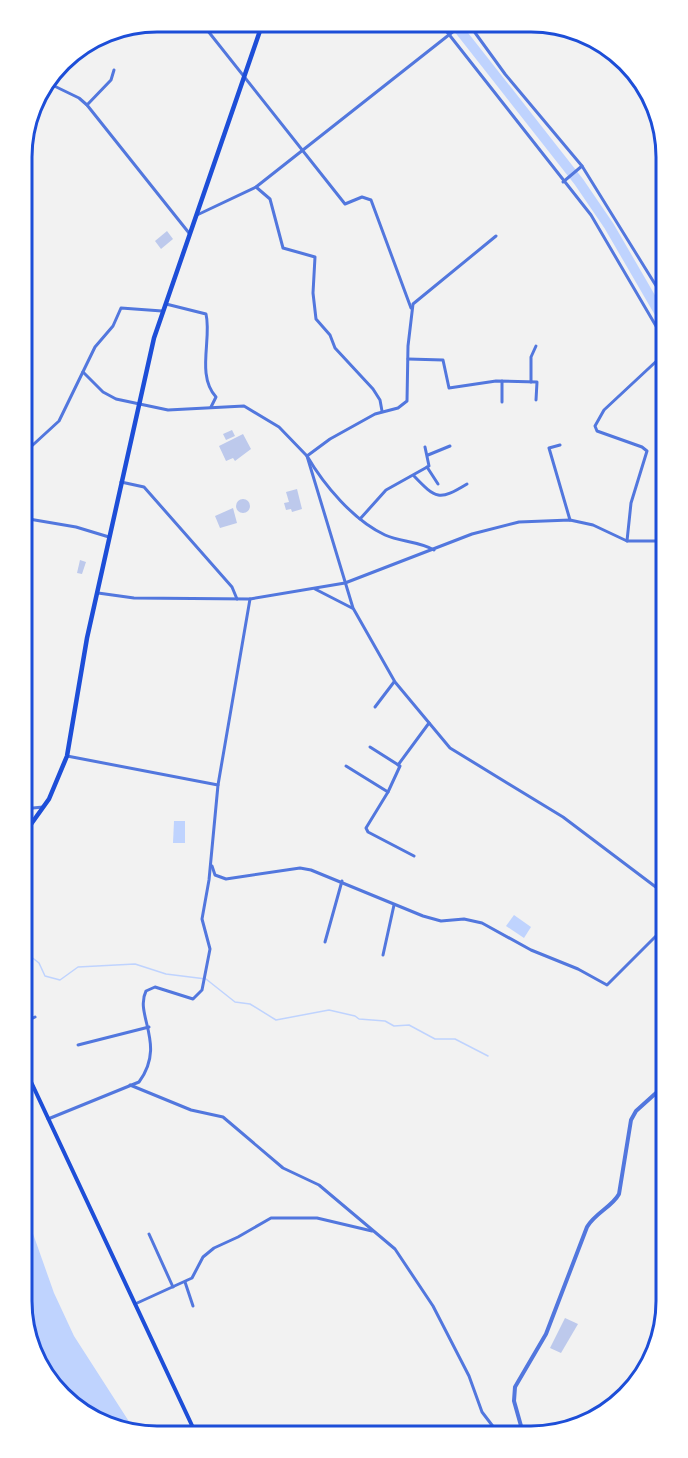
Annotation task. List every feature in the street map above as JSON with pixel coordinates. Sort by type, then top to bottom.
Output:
[{"type":"highway","points":[[32,823],[44,807],[67,756],[96,592],[138,402],[162,311],[260,32]]},
{"type":"main road","points":[[32,1084],[192,1426]]},
{"type":"street","points":[[209,32],[345,204],[362,196],[371,200],[411,308],[407,401],[398,408],[382,411],[330,439],[307,456]]},
{"type":"street","points":[[446,32],[506,105],[591,215],[657,327]]},
{"type":"street","points":[[195,216],[256,187],[454,32]]},
{"type":"street","points":[[473,32],[582,166],[657,287]]},
{"type":"street","points":[[87,105],[111,80],[114,70]]},
{"type":"street","points":[[54,86],[79,98],[87,105],[189,233]]},
{"type":"street","points":[[565,180],[582,166]]},
{"type":"street","points":[[256,187],[261,189],[272,203],[283,248],[315,257],[313,293],[316,319],[330,335],[335,348],[377,395],[382,411]]},
{"type":"street","points":[[411,308],[423,294],[496,236]]},
{"type":"street","points":[[165,304],[206,314],[207,373],[210,390],[216,396],[211,407]]},
{"type":"street","points":[[32,446],[59,421],[95,347],[113,326],[121,308],[162,311]]},
{"type":"street","points":[[531,382],[531,357],[536,346]]},
{"type":"street","points":[[408,359],[443,360],[449,388],[502,381],[537,382],[536,400]]},
{"type":"street","points":[[627,541],[631,502],[646,461],[646,452],[642,447],[597,431],[595,426],[604,411],[657,362]]},
{"type":"street","points":[[84,372],[91,381],[109,395],[168,410],[238,405],[262,415],[292,439],[307,456],[317,474],[360,519],[387,536],[434,550]]},
{"type":"street","points":[[502,381],[502,402]]},
{"type":"street","points":[[560,445],[549,448],[570,520]]},
{"type":"street","points":[[360,519],[386,490],[427,467],[430,463],[425,447]]},
{"type":"street","points":[[428,455],[450,447]]},
{"type":"street","points":[[307,456],[353,608],[395,682],[450,748],[563,817],[656,887]]},
{"type":"street","points":[[427,467],[438,484]]},
{"type":"street","points":[[414,476],[430,492],[439,496],[450,494],[466,484]]},
{"type":"street","points":[[121,482],[144,487],[232,587],[237,599]]},
{"type":"street","points":[[32,520],[76,527],[109,537]]},
{"type":"street","points":[[96,592],[134,598],[250,599],[345,583],[471,534],[507,524],[570,520],[593,525],[627,541],[657,541]]},
{"type":"street","points":[[314,588],[353,608]]},
{"type":"street","points":[[48,1119],[139,1082],[145,1074],[151,1045],[142,997],[150,988],[193,999],[202,990],[210,949],[202,919],[211,862],[218,785],[250,599]]},
{"type":"street","points":[[375,707],[395,682]]},
{"type":"street","points":[[398,765],[429,723]]},
{"type":"street","points":[[370,747],[398,765],[400,769],[366,828],[368,832],[414,856]]},
{"type":"street","points":[[67,756],[218,785]]},
{"type":"street","points":[[346,766],[388,792]]},
{"type":"street","points":[[32,809],[44,807]]},
{"type":"street","points":[[211,862],[215,875],[225,879],[300,868],[342,881],[394,905],[441,921],[465,919],[482,923],[531,950],[578,969],[608,985],[656,936]]},
{"type":"street","points":[[325,942],[342,881]]},
{"type":"street","points":[[382,955],[394,905]]},
{"type":"street","points":[[78,1045],[149,1027]]},
{"type":"street","points":[[130,1085],[191,1110],[223,1117],[283,1168],[319,1185],[395,1249],[434,1306],[469,1376],[482,1412],[493,1426]]},
{"type":"street","points":[[521,1426],[514,1401],[519,1378],[546,1334],[587,1227],[593,1216],[615,1200],[618,1194],[632,1120],[636,1111],[656,1093]]},
{"type":"street","points":[[135,1304],[192,1278],[202,1257],[214,1248],[238,1238],[271,1218],[317,1218],[374,1232]]},
{"type":"street","points":[[149,1234],[173,1287]]},
{"type":"street","points":[[184,1282],[193,1306]]},
{"type":"water","points":[[174,821],[185,821],[185,843],[173,843]]},
{"type":"water","points":[[514,915],[531,927],[524,938],[506,926]]},
{"type":"water","points":[[32,1231],[54,1293],[74,1336],[130,1424],[101,1414],[80,1401],[57,1378],[48,1364],[36,1334],[33,1318]]},
{"type":"building","points":[[167,231],[173,239],[161,249],[155,241]]},
{"type":"building","points":[[232,430],[235,436],[226,440],[223,434]]},
{"type":"building","points":[[243,434],[251,449],[235,461],[233,458],[226,461],[219,446]]},
{"type":"building","points":[[297,489],[302,509],[292,512],[291,509],[286,510],[284,503],[289,502],[286,492]]},
{"type":"building","points":[[243,499],[248,501],[250,506],[248,511],[243,513],[238,511],[236,506],[238,501]]},
{"type":"building","points":[[233,508],[237,523],[220,528],[215,516]]},
{"type":"building","points":[[80,560],[86,562],[82,574],[77,573]]},
{"type":"building","points":[[565,1318],[578,1324],[561,1353],[550,1348]]},
{"type":"waterway","points":[[461,32],[579,182],[609,226],[657,308]]},
{"type":"waterway","points":[[32,958],[39,963],[45,976],[60,980],[78,967],[135,964],[166,974],[206,979],[235,1002],[250,1004],[276,1020],[329,1010],[359,1019],[385,1021],[394,1026],[409,1025],[435,1039],[455,1039],[488,1056]]}]
